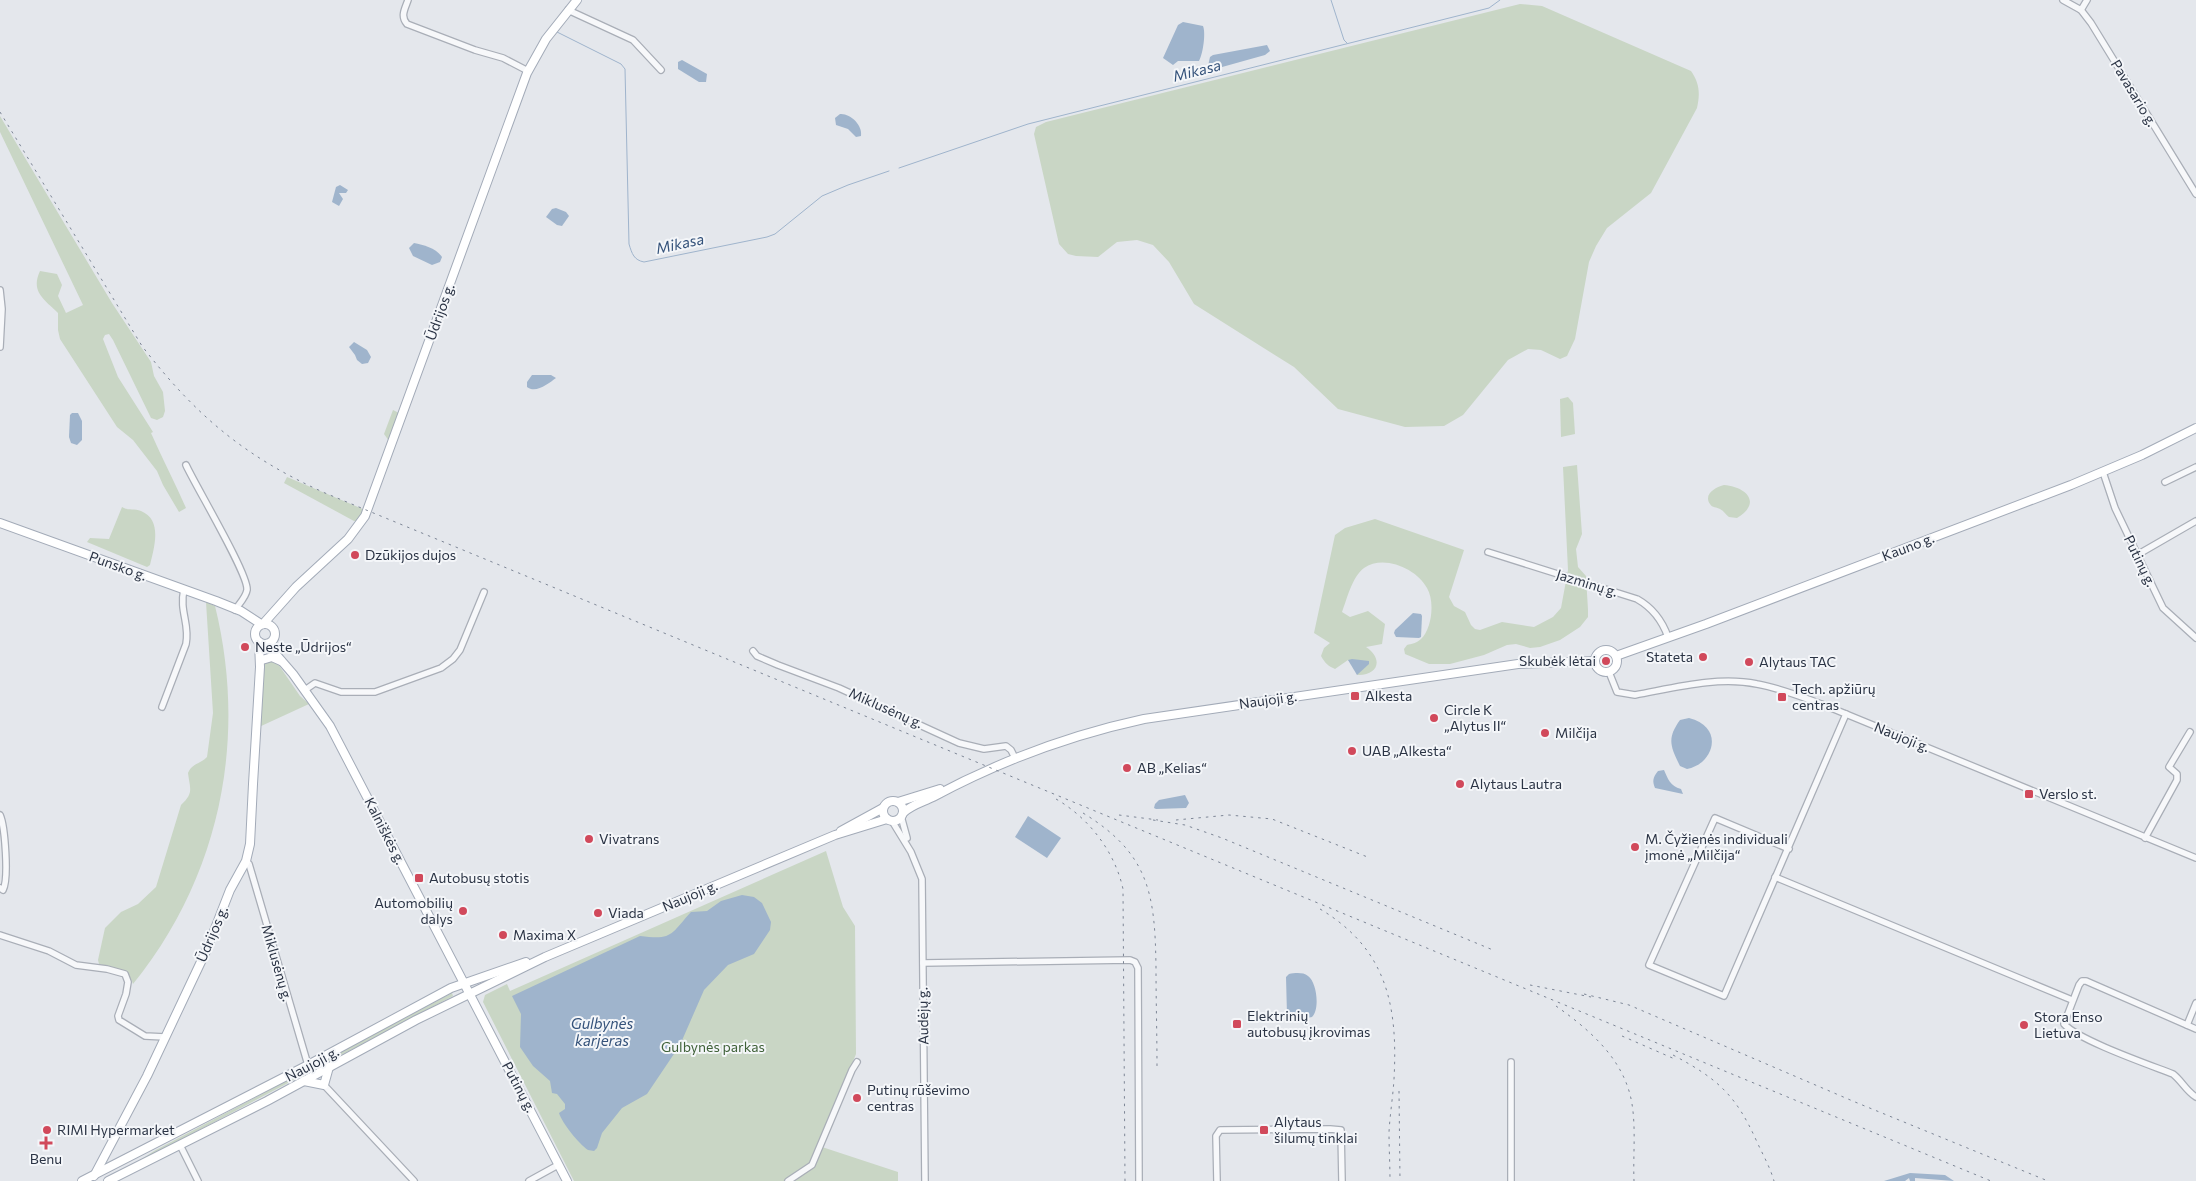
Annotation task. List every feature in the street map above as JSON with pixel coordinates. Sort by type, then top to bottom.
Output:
[{"type":"main road","name":"Ūdrijos g.","points":[[262,624],[278,606],[348,539],[365,516],[528,71],[546,39],[577,0]]},
{"type":"main road","name":"Kauno g.","points":[[1616,656],[2104,472],[2196,428]]},
{"type":"main road","name":"Punsko g.","points":[[0,523],[241,611],[262,624],[270,625],[273,629]]},
{"type":"main road","points":[[264,643],[274,638],[273,629],[278,606]]},
{"type":"main road","name":"Punsko g.","points":[[236,610],[251,624],[255,633],[264,643]]},
{"type":"main road","points":[[255,633],[262,624]]},
{"type":"main road","name":"Kalniškės g.","points":[[274,638],[276,646],[293,674],[330,726],[469,993]]},
{"type":"main road","name":"Ūdrijos g.","points":[[95,1179],[143,1086],[207,949],[230,890],[246,861],[250,844],[261,664],[264,643]]},
{"type":"main road","name":"Kalniškės g.","points":[[264,643],[293,674]]},
{"type":"main road","points":[[1606,650],[1612,651],[1616,656],[1616,666],[1609,672],[1599,670],[1595,661],[1597,654],[1606,650]]},
{"type":"main road","points":[[261,664],[272,657],[281,661]]},
{"type":"main road","name":"Naujoji g.","points":[[902,814],[952,786],[1015,758],[1092,731],[1166,715],[1518,664],[1595,661]]},
{"type":"main road","name":"Naujoji g.","points":[[898,802],[952,786]]},
{"type":"main road","points":[[890,801],[898,802],[902,807],[902,814],[890,820],[883,814],[883,808],[890,801]]},
{"type":"main road","name":"Naujoji g.","points":[[108,1181],[304,1081],[469,993],[545,957],[835,835],[883,808]]},
{"type":"main road","name":"Naujoji g.","points":[[835,835],[890,820]]},
{"type":"main road","name":"Naujoji g.","points":[[82,1181],[95,1179],[451,988],[545,957]]},
{"type":"main road","name":"Putinų g.","points":[[469,993],[567,1181]]},
{"type":"main road","points":[[304,1081],[324,1084],[329,1067]]},
{"type":"street","points":[[408,0],[403,14],[403,19],[407,24],[475,50],[504,58],[528,71]]},
{"type":"street","name":"Pavasario g.","points":[[2063,0],[2081,10],[2091,22],[2196,194]]},
{"type":"street","points":[[2081,10],[2087,0]]},
{"type":"street","points":[[568,10],[638,44],[660,70]]},
{"type":"street","points":[[0,290],[0,347]]},
{"type":"street","points":[[186,464],[236,558],[247,586],[245,595],[236,610]]},
{"type":"street","points":[[2165,482],[2196,467]]},
{"type":"street","name":"Putinų g.","points":[[2104,472],[2115,508],[2163,608],[2196,638]]},
{"type":"street","points":[[2137,555],[2196,521]]},
{"type":"street","name":"Jazminų g.","points":[[1488,552],[1637,599],[1649,606],[1658,615],[1668,637]]},
{"type":"street","points":[[162,707],[188,634],[181,603],[184,589]]},
{"type":"street","points":[[305,690],[315,683],[341,692],[375,692],[441,668],[453,659],[460,650],[484,592]]},
{"type":"street","name":"Miklusėnų g.","points":[[753,651],[757,656],[839,688],[959,742],[984,749],[1006,746],[1011,750],[1015,758]]},
{"type":"street","name":"Naujoji g.","points":[[1609,672],[1617,692],[1635,695],[1722,682],[1742,682],[1767,686],[1846,714],[2196,858]]},
{"type":"street","points":[[1789,849],[1715,818],[1649,965],[1724,996],[1789,849],[1846,714]]},
{"type":"street","points":[[2145,838],[2177,780],[2177,774],[2169,767],[2190,732]]},
{"type":"street","name":"Audėjų g.","points":[[902,814],[903,827],[922,879],[925,1181]]},
{"type":"street","points":[[0,815],[4,826],[7,874],[4,887],[2,890],[0,888]]},
{"type":"street","name":"Audėjų g.","points":[[890,820],[912,852]]},
{"type":"street","name":"Miklusėnų g.","points":[[246,861],[249,864],[308,1066]]},
{"type":"street","points":[[1775,877],[2072,1000]]},
{"type":"street","points":[[0,936],[49,951],[76,965],[107,969],[125,974],[127,977],[127,987],[119,1020],[145,1036],[165,1037]]},
{"type":"street","points":[[923,963],[1130,960],[1135,962],[1138,968],[1139,1181]]},
{"type":"street","points":[[2196,1029],[2086,981],[2082,981],[2079,985],[2064,1024],[2068,1029],[2172,1074],[2179,1078],[2190,1093],[2196,1097]]},
{"type":"street","points":[[2187,1025],[2196,1003]]},
{"type":"street","points":[[788,1181],[812,1166],[857,1062]]},
{"type":"street","points":[[1511,1062],[1511,1181]]},
{"type":"street","points":[[324,1084],[414,1181]]},
{"type":"street","points":[[1217,1181],[1216,1136],[1220,1130],[1266,1129],[1341,1130],[1342,1181]]},
{"type":"street","points":[[180,1145],[198,1181]]},
{"type":"street","points":[[529,1181],[558,1165]]},
{"type":"green space","points":[[1520,4],[1542,6],[1691,71],[1698,85],[1698,103],[1651,193],[1607,228],[1596,246],[1589,262],[1575,339],[1567,356],[1560,359],[1541,350],[1528,349],[1508,360],[1463,415],[1444,426],[1405,427],[1338,409],[1294,367],[1194,304],[1169,262],[1153,245],[1137,240],[1117,242],[1098,257],[1068,254],[1059,244],[1034,134],[1036,127],[1046,122]]},
{"type":"green space","points":[[0,116],[112,303],[151,362],[154,376],[163,392],[165,411],[163,417],[157,420],[151,418],[113,340],[109,334],[105,335],[103,339],[118,377],[153,432],[151,433],[186,508],[179,512],[157,471],[133,440],[117,427],[60,339],[58,313],[40,295],[37,278],[40,271],[57,274],[62,285],[58,296],[66,313],[83,305],[0,132]]},
{"type":"green space","points":[[1568,397],[1573,403],[1575,434],[1561,437],[1560,399]]},
{"type":"green space","points":[[393,410],[399,413],[389,441],[384,434]]},
{"type":"green space","points":[[1577,465],[1582,534],[1576,549],[1578,567],[1586,576],[1588,610],[1588,617],[1580,627],[1560,640],[1540,647],[1530,648],[1516,644],[1507,645],[1484,655],[1450,664],[1429,664],[1405,654],[1404,649],[1407,645],[1419,640],[1428,629],[1432,607],[1427,588],[1416,575],[1399,566],[1390,563],[1372,564],[1364,568],[1356,577],[1342,612],[1350,617],[1368,611],[1385,624],[1382,644],[1366,647],[1375,657],[1377,661],[1376,666],[1370,673],[1357,675],[1359,672],[1348,660],[1335,669],[1324,661],[1321,656],[1324,648],[1330,643],[1314,633],[1335,535],[1345,528],[1375,519],[1464,550],[1449,597],[1454,606],[1465,612],[1475,629],[1480,630],[1502,622],[1534,627],[1553,617],[1561,608],[1568,570],[1563,467]]},
{"type":"green space","points":[[287,477],[365,510],[358,521],[354,521],[284,483]]},
{"type":"green space","points":[[1724,485],[1732,486],[1745,492],[1750,501],[1749,507],[1737,518],[1729,517],[1719,508],[1712,506],[1708,500],[1711,492],[1717,487]]},
{"type":"green space","points":[[122,507],[141,511],[148,515],[155,528],[155,543],[150,565],[147,567],[87,542],[90,538],[109,539]]},
{"type":"green space","points":[[206,602],[215,606],[225,656],[228,706],[226,756],[219,805],[206,852],[187,899],[163,942],[133,984],[124,972],[99,964],[98,960],[105,928],[121,912],[138,904],[156,887],[181,805],[189,794],[188,773],[192,767],[207,757],[213,713]]},
{"type":"green space","points":[[268,660],[276,661],[300,696],[309,704],[259,727],[263,663]]},
{"type":"green space","name":"Gulbynės parkas","points":[[826,851],[843,907],[855,926],[856,1054],[819,1146],[898,1172],[898,1181],[574,1181],[483,1002],[485,995],[507,984],[510,991]]},
{"type":"green space","points":[[452,993],[453,996],[131,1166],[154,1151]]},
{"type":"water","points":[[1183,22],[1203,26],[1202,54],[1199,61],[1178,61],[1173,65],[1163,58],[1178,25]]},
{"type":"water","points":[[1267,45],[1270,51],[1265,55],[1215,69],[1210,69],[1208,66],[1210,57],[1213,55]]},
{"type":"water","points":[[682,60],[707,74],[706,82],[699,82],[678,69],[678,62]]},
{"type":"water","points":[[840,114],[848,115],[855,120],[860,128],[861,136],[856,137],[848,129],[836,125],[835,118]]},
{"type":"water","points":[[340,185],[348,190],[346,193],[339,193],[343,199],[339,206],[332,202],[336,187]]},
{"type":"water","points":[[556,208],[566,212],[569,216],[562,226],[557,225],[546,217],[552,209]]},
{"type":"water","points":[[414,243],[437,251],[442,257],[440,262],[432,265],[413,256],[409,248]]},
{"type":"water","points":[[354,342],[367,350],[371,357],[368,363],[362,364],[357,360],[349,347]]},
{"type":"water","points":[[532,375],[551,375],[556,378],[538,389],[531,389],[527,387],[527,382]]},
{"type":"water","points":[[78,413],[82,421],[82,440],[77,445],[71,443],[69,437],[70,415]]},
{"type":"water","points":[[1413,613],[1421,614],[1422,616],[1421,637],[1396,637],[1395,630]]},
{"type":"water","points":[[1348,660],[1369,661],[1369,664],[1357,675]]},
{"type":"water","points":[[1689,718],[1708,729],[1712,745],[1704,760],[1696,766],[1687,769],[1680,766],[1671,742],[1673,732],[1680,720]]},
{"type":"water","points":[[1664,770],[1670,782],[1681,789],[1683,794],[1655,788],[1653,781],[1655,775],[1658,771]]},
{"type":"water","points":[[1185,795],[1189,803],[1186,808],[1154,808],[1159,800]]},
{"type":"water","points":[[1028,816],[1061,838],[1047,858],[1015,837]]},
{"type":"water","name":"Gulbynės karjeras","points":[[742,895],[754,897],[762,903],[771,922],[770,930],[754,954],[728,965],[704,990],[680,1045],[647,1094],[622,1108],[602,1133],[597,1148],[594,1151],[588,1150],[571,1133],[561,1117],[559,1113],[565,1109],[565,1104],[557,1094],[552,1093],[550,1081],[533,1066],[520,1047],[521,1014],[512,996],[640,936],[659,937],[670,934],[691,912],[707,911],[721,901]]},
{"type":"water","points":[[1289,974],[1304,974],[1314,984],[1317,1003],[1312,1017],[1302,1019],[1287,1015],[1286,977]]},
{"type":"water","points":[[1910,1173],[1945,1175],[1954,1181],[1915,1178],[1915,1181],[1910,1181],[1909,1178],[1905,1181],[1884,1181]]},
{"type":"waterway","points":[[1331,0],[1344,40],[1347,43]]},
{"type":"waterway","name":"Mikasa","points":[[899,168],[1028,124],[1489,8],[1500,0]]},
{"type":"waterway","name":"Mikasa","points":[[557,32],[621,64],[625,69],[629,244],[631,251],[638,260],[644,262],[767,237],[775,234],[822,196],[889,171]]},
{"type":"railway","points":[[0,112],[142,346],[162,371],[203,414],[224,432],[270,465],[296,479],[325,493],[1991,1181]]},
{"type":"railway","points":[[1056,799],[1079,816],[1099,837],[1114,862],[1123,889],[1125,1181]]},
{"type":"railway","points":[[1083,813],[1105,828],[1123,844],[1144,878],[1150,898],[1154,919],[1155,942],[1157,1067]]},
{"type":"railway","points":[[1119,815],[1158,820]]},
{"type":"railway","points":[[1176,820],[1229,815],[1272,819],[1370,858]]},
{"type":"railway","points":[[1153,820],[1185,825],[1222,838],[1493,950]]},
{"type":"railway","points":[[1320,909],[1343,925],[1360,942],[1374,961],[1384,982],[1390,1004],[1394,1027],[1395,1052],[1389,1132],[1390,1181]]},
{"type":"railway","points":[[1530,985],[1591,997]]},
{"type":"railway","points":[[1584,994],[1629,1005],[1855,1102],[2048,1181]]},
{"type":"railway","points":[[1556,1006],[1593,1036],[1614,1060],[1622,1074],[1632,1104],[1634,1181]]},
{"type":"railway","points":[[1622,1036],[1677,1060]]},
{"type":"railway","points":[[1673,1055],[1702,1072],[1733,1100],[1749,1126],[1774,1181]]},
{"type":"railway","points":[[1399,1091],[1400,1181]]},
{"type":"place","name":"Dzūkijos dujos","points":[[355,555]]},
{"type":"place","name":"Neste „Ūdrijos“","points":[[245,647]]},
{"type":"place","name":"Stateta","points":[[1703,657]]},
{"type":"place","name":"Skubėk lėtai","points":[[1606,661]]},
{"type":"place","name":"Alytaus TAC","points":[[1749,662]]},
{"type":"place","name":"Alkesta","points":[[1355,696]]},
{"type":"place","name":"Tech. apžiūrų centras","points":[[1782,697]]},
{"type":"place","name":"Circle K „Alytus II“","points":[[1434,718]]},
{"type":"place","name":"Milčija","points":[[1545,733]]},
{"type":"place","name":"UAB „Alkesta“","points":[[1352,751]]},
{"type":"place","name":"AB „Kelias“","points":[[1127,768]]},
{"type":"place","name":"Alytaus Lautra","points":[[1460,784]]},
{"type":"place","name":"Verslo st.","points":[[2029,794]]},
{"type":"place","name":"Vivatrans","points":[[589,839]]},
{"type":"place","name":"M. Čyžienės individuali įmonė „Milčija“","points":[[1635,847]]},
{"type":"place","name":"Autobusų stotis","points":[[419,878]]},
{"type":"place","name":"Automobilių dalys","points":[[463,911]]},
{"type":"place","name":"Viada","points":[[598,913]]},
{"type":"place","name":"Maxima X","points":[[503,935]]},
{"type":"place","name":"Elektrinių autobusų įkrovimas","points":[[1237,1024]]},
{"type":"place","name":"Stora Enso Lietuva","points":[[2024,1025]]},
{"type":"place","name":"Putinų rūševimo centras","points":[[857,1098]]},
{"type":"place","name":"RIMI Hypermarket","points":[[47,1130]]},
{"type":"place","name":"Alytaus šilumų tinklai","points":[[1264,1130]]},
{"type":"place","name":"Benu","points":[[46,1143]]}]
